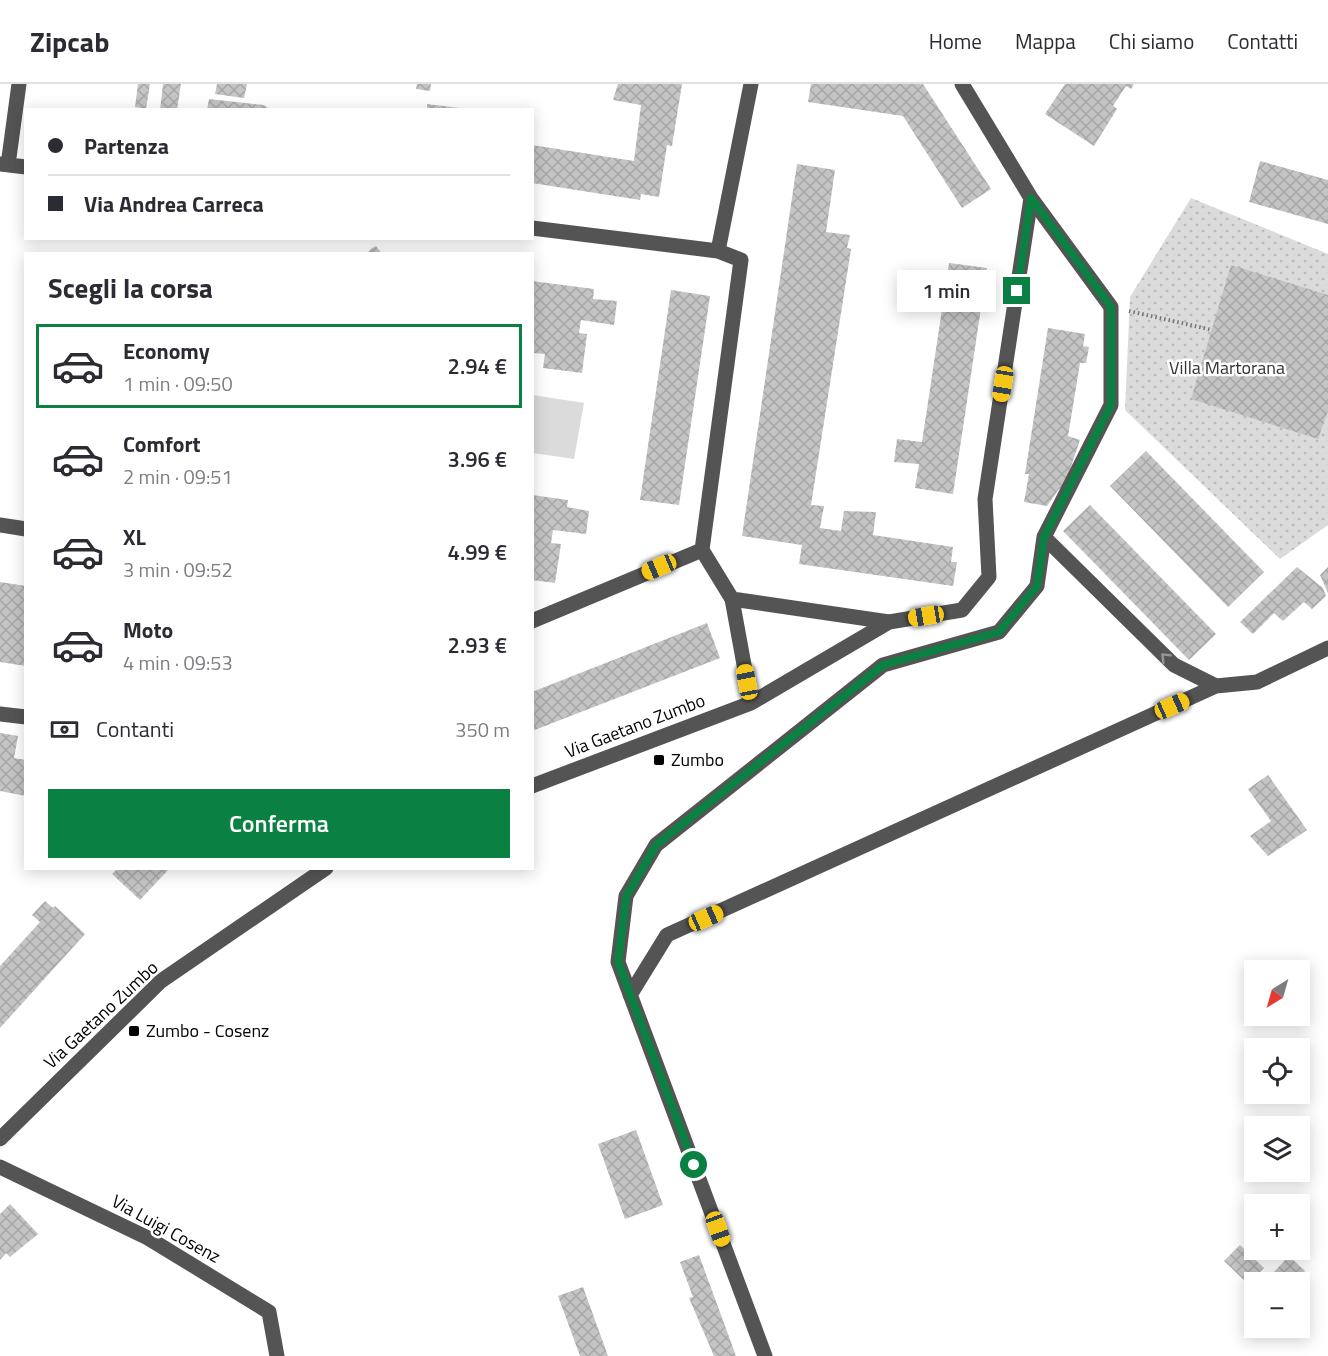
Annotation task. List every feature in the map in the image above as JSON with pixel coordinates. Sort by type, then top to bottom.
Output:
[{"type":"street","points":[[19,84],[4,164],[24,167]]},
{"type":"street","points":[[718,251],[752,84]]},
{"type":"street","points":[[765,1356],[618,962],[626,897],[656,845],[883,665],[999,632],[1037,586],[1044,537],[1111,405],[1111,307],[1031,198],[962,84]]},
{"type":"street","points":[[732,599],[889,622],[962,610],[989,577],[985,499],[1031,198]]},
{"type":"street","points":[[534,228],[718,251],[741,260],[702,550],[732,599],[751,703]]},
{"type":"street","points":[[0,525],[24,529]]},
{"type":"street","points":[[1044,537],[1174,665],[1216,686]]},
{"type":"street","points":[[534,620],[702,550]]},
{"type":"street","name":"Via Gaetano Zumbo","points":[[534,785],[751,703],[889,622]]},
{"type":"street","points":[[630,995],[667,935],[1216,686],[1257,682],[1328,648]]},
{"type":"street","points":[[0,714],[24,717]]},
{"type":"street","name":"Via Gaetano Zumbo","points":[[0,1139],[161,981],[323,870]]},
{"type":"street","name":"Via Luigi Cosenz","points":[[0,1167],[148,1238],[269,1312],[277,1356]]},
{"type":"path","points":[[1111,307],[1212,330]]},
{"type":"green space","name":"Villa Martorana","points":[[1191,198],[1328,254],[1328,525],[1280,559],[1125,410],[1130,297]]},
{"type":"green space","points":[[534,395],[584,403],[574,459],[534,453]]},
{"type":"building","points":[[138,84],[150,84],[146,108],[135,107]]},
{"type":"building","points":[[163,84],[181,84],[177,108],[160,108]]},
{"type":"building","points":[[217,84],[247,84],[244,98],[215,94]]},
{"type":"building","points":[[417,84],[431,84],[430,91],[416,89]]},
{"type":"building","points":[[618,84],[682,84],[672,146],[667,145],[659,197],[641,194],[640,200],[534,183],[534,145],[634,161],[641,105],[613,100]]},
{"type":"building","points":[[811,84],[923,84],[991,189],[962,208],[903,116],[808,102]]},
{"type":"building","points":[[1065,84],[1134,84],[1131,89],[1126,86],[1113,106],[1117,109],[1094,146],[1045,114]]},
{"type":"building","points":[[209,99],[264,105],[268,108],[207,108]]},
{"type":"building","points":[[427,104],[459,108],[427,108]]},
{"type":"building","points":[[1260,161],[1328,180],[1328,224],[1249,202]]},
{"type":"building","points":[[797,164],[835,170],[826,232],[850,235],[847,248],[851,249],[811,505],[824,506],[820,528],[841,531],[844,511],[876,512],[873,535],[953,547],[951,562],[957,562],[953,586],[799,564],[802,545],[742,536]]},
{"type":"building","points":[[376,246],[380,252],[368,252]]},
{"type":"building","points":[[949,263],[987,268],[953,494],[915,488],[919,464],[894,462],[897,439],[922,442]]},
{"type":"building","name":"Villa Martorana","points":[[1231,265],[1328,295],[1328,411],[1318,439],[1191,399]]},
{"type":"building","points":[[534,281],[594,289],[593,299],[617,301],[614,325],[581,320],[579,333],[587,334],[582,373],[543,368],[545,354],[534,353]]},
{"type":"building","points":[[671,290],[710,296],[679,505],[640,500]]},
{"type":"building","points":[[1048,328],[1085,334],[1083,346],[1089,347],[1086,363],[1080,363],[1068,436],[1080,440],[1064,487],[1059,489],[1047,506],[1024,502],[1029,474],[1025,474]]},
{"type":"building","points":[[1146,451],[1264,572],[1228,607],[1110,486]]},
{"type":"building","points":[[534,495],[568,500],[567,507],[589,511],[586,534],[553,530],[551,543],[561,544],[555,583],[534,580]]},
{"type":"building","points":[[1090,505],[1216,634],[1189,660],[1063,531]]},
{"type":"building","points":[[1297,567],[1323,588],[1326,596],[1312,609],[1304,602],[1283,621],[1274,613],[1253,634],[1240,622]]},
{"type":"building","points":[[1328,567],[1328,593],[1320,575]]},
{"type":"building","points":[[0,582],[24,586],[24,666],[0,662]]},
{"type":"building","points":[[707,623],[720,658],[534,730],[534,691]]},
{"type":"building","points":[[0,733],[18,736],[14,758],[24,760],[24,796],[0,791]]},
{"type":"building","points":[[1268,775],[1307,830],[1268,856],[1250,836],[1271,821],[1248,789]]},
{"type":"building","points":[[116,870],[168,870],[140,900],[112,874]]},
{"type":"building","points":[[45,901],[53,908],[55,906],[85,934],[0,1028],[0,966],[40,922],[32,915]]},
{"type":"building","points":[[636,1130],[663,1205],[625,1219],[598,1144]]},
{"type":"building","points":[[10,1204],[38,1234],[10,1257],[6,1253],[0,1260],[0,1214]]},
{"type":"building","points":[[1240,1245],[1244,1249],[1244,1260],[1256,1260],[1264,1268],[1260,1272],[1244,1272],[1244,1280],[1224,1261]]},
{"type":"building","points":[[699,1255],[736,1356],[714,1356],[689,1298],[693,1297],[680,1262]]},
{"type":"building","points":[[1285,1260],[1293,1260],[1305,1271],[1304,1272],[1274,1272]]},
{"type":"building","points":[[583,1287],[608,1356],[580,1356],[558,1296]]},
{"type":"place","name":"Zumbo","points":[[659,760]]},
{"type":"place","name":"Zumbo - Cosenz","points":[[134,1031]]},
{"type":"route","points":[[694,1165],[618,962],[626,897],[656,845],[883,665],[999,632],[1037,586],[1044,537],[1111,405],[1111,307],[1031,198],[1017,291]]}]
